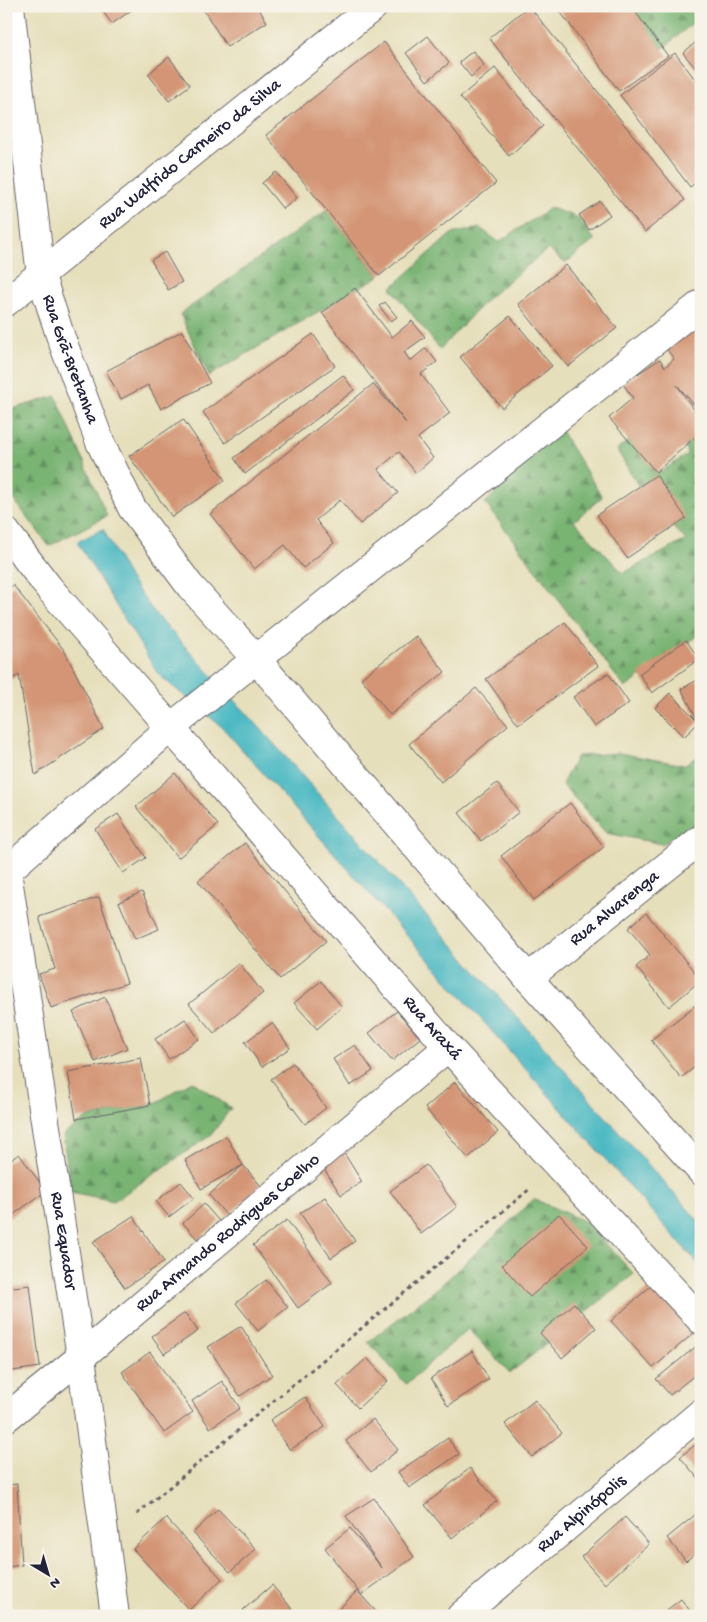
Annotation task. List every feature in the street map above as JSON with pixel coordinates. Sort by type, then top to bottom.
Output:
[{"type":"street","name":"Rua Grã-Bretanha","points":[[10,6],[41,276],[60,335],[100,442],[132,508],[190,586],[257,660]]},
{"type":"street","name":"Rua Walfrido Carneiro da Silva","points":[[6,302],[41,276],[374,6]]},
{"type":"street","points":[[7,869],[170,728],[701,304]]},
{"type":"street","points":[[6,532],[49,588],[170,728]]},
{"type":"street","points":[[257,660],[528,978],[701,1171]]},
{"type":"street","name":"Rua Araxá","points":[[170,728],[448,1046],[701,1320]]},
{"type":"street","name":"Rua Alvarenga","points":[[528,978],[701,839]]},
{"type":"street","name":"Rua Equador","points":[[7,869],[82,1357],[107,1539],[115,1616]]},
{"type":"street","name":"Rua Armando Rodrigues Coelho","points":[[6,1418],[82,1357],[448,1046]]},
{"type":"street","name":"Rua Alpinópolis","points":[[461,1616],[701,1413]]},
{"type":"path","points":[[107,1539],[558,1166]]},
{"type":"green space","points":[[627,6],[701,6],[701,16],[662,49]]},
{"type":"green space","points":[[550,208],[577,217],[595,240],[565,263],[548,249],[489,297],[440,349],[391,288],[451,234],[480,228],[499,242]]},
{"type":"green space","points":[[327,210],[379,276],[209,376],[180,314]]},
{"type":"green space","points":[[56,396],[107,516],[49,546],[6,489],[6,411]]},
{"type":"green space","points":[[560,429],[602,497],[574,521],[623,573],[686,540],[649,504],[617,450],[635,435],[657,474],[687,455],[684,436],[701,430],[701,633],[625,688],[485,503]]},
{"type":"green space","points":[[619,753],[684,765],[701,754],[701,820],[662,844],[606,833],[562,784],[577,756]]},
{"type":"green space","points":[[192,1081],[231,1108],[211,1135],[114,1201],[71,1192],[63,1135],[87,1118],[157,1102]]},
{"type":"green space","points":[[534,1199],[586,1222],[634,1274],[510,1373],[468,1329],[406,1384],[368,1342],[439,1287]]},
{"type":"water","points":[[103,529],[129,578],[157,616],[251,718],[701,1224],[701,1267],[222,727],[159,675],[77,542]]},
{"type":"building","points":[[99,6],[137,6],[112,24]]},
{"type":"building","points":[[201,6],[257,6],[267,22],[227,47]]},
{"type":"building","points":[[529,6],[685,200],[645,232],[489,38]]},
{"type":"building","points":[[556,6],[631,6],[668,56],[619,91]]},
{"type":"building","points":[[428,36],[449,63],[427,81],[406,53]]},
{"type":"building","points":[[701,38],[701,75],[683,53]]},
{"type":"building","points":[[384,42],[496,183],[379,276],[266,135]]},
{"type":"building","points":[[473,51],[484,65],[471,77],[459,62]]},
{"type":"building","points":[[675,53],[701,87],[701,179],[690,187],[620,95]]},
{"type":"building","points":[[169,57],[190,85],[169,101],[148,74]]},
{"type":"building","points":[[495,68],[543,126],[509,156],[460,97]]},
{"type":"building","points":[[276,172],[297,198],[283,209],[262,183]]},
{"type":"building","points":[[600,201],[610,215],[589,230],[579,215]]},
{"type":"building","points":[[165,252],[182,282],[168,290],[151,260]]},
{"type":"building","points":[[566,265],[617,328],[568,367],[518,304]]},
{"type":"building","points":[[355,288],[392,337],[412,321],[425,337],[404,352],[410,361],[426,348],[437,362],[421,374],[450,413],[418,438],[433,458],[416,473],[399,452],[378,469],[398,493],[360,524],[340,500],[316,520],[334,543],[303,568],[285,545],[254,569],[210,514],[373,384],[406,423],[322,313]]},
{"type":"building","points":[[385,302],[397,317],[391,321],[379,306]]},
{"type":"building","points":[[510,316],[552,366],[502,408],[460,357]]},
{"type":"building","points":[[692,328],[701,339],[701,404],[697,408],[677,385],[701,420],[701,432],[656,472],[609,418],[633,398],[623,384],[660,359],[665,367],[674,359],[665,347]]},
{"type":"building","points":[[182,331],[210,383],[161,409],[148,385],[121,399],[106,371]]},
{"type":"building","points":[[313,334],[335,366],[225,443],[203,412]]},
{"type":"building","points":[[343,375],[354,390],[245,474],[234,458]]},
{"type":"building","points":[[183,419],[225,480],[172,517],[129,456]]},
{"type":"building","points":[[656,475],[686,518],[627,558],[597,515]]},
{"type":"building","points":[[701,516],[701,526],[696,519]]},
{"type":"building","points":[[13,585],[64,650],[104,729],[35,775],[19,675],[8,681],[6,673],[6,591]]},
{"type":"building","points":[[565,622],[598,666],[518,724],[486,679]]},
{"type":"building","points":[[416,636],[445,672],[390,715],[361,678]]},
{"type":"building","points":[[686,640],[699,659],[652,693],[639,674]]},
{"type":"building","points":[[608,673],[629,703],[594,727],[573,697]]},
{"type":"building","points":[[701,678],[701,721],[699,722],[681,689]]},
{"type":"building","points":[[476,688],[508,725],[441,782],[409,744]]},
{"type":"building","points":[[670,693],[699,722],[684,737],[655,708]]},
{"type":"building","points":[[175,773],[218,825],[178,858],[136,807]]},
{"type":"building","points":[[497,783],[519,812],[481,841],[459,813]]},
{"type":"building","points":[[570,803],[604,847],[534,900],[501,856]]},
{"type":"building","points":[[118,814],[146,858],[123,873],[95,829]]},
{"type":"building","points":[[245,843],[326,941],[280,979],[198,881]]},
{"type":"building","points":[[142,892],[159,929],[135,939],[119,902]]},
{"type":"building","points":[[99,897],[127,983],[51,1008],[39,974],[55,969],[39,917]]},
{"type":"building","points":[[646,913],[701,980],[669,1007],[636,967],[650,955],[628,928]]},
{"type":"building","points":[[239,963],[263,993],[214,1033],[189,1004]]},
{"type":"building","points":[[321,981],[342,1007],[317,1029],[294,1003]]},
{"type":"building","points":[[105,997],[127,1048],[95,1062],[73,1012]]},
{"type":"building","points":[[701,1001],[701,1062],[681,1078],[651,1040]]},
{"type":"building","points":[[397,1011],[420,1038],[392,1061],[369,1033]]},
{"type":"building","points":[[185,1019],[199,1039],[169,1059],[155,1039]]},
{"type":"building","points":[[272,1023],[290,1048],[262,1067],[245,1042]]},
{"type":"building","points":[[355,1045],[373,1071],[350,1086],[333,1059]]},
{"type":"building","points":[[141,1058],[150,1105],[76,1119],[68,1072]]},
{"type":"building","points":[[293,1063],[326,1108],[305,1124],[271,1079]]},
{"type":"building","points":[[455,1082],[498,1132],[468,1158],[425,1108]]},
{"type":"building","points":[[226,1136],[243,1165],[201,1189],[185,1160]]},
{"type":"building","points":[[344,1153],[362,1182],[341,1195],[322,1166]]},
{"type":"building","points":[[19,1154],[46,1191],[6,1220],[6,1163]]},
{"type":"building","points":[[243,1165],[261,1186],[227,1216],[209,1195]]},
{"type":"building","points":[[426,1165],[457,1207],[421,1234],[390,1191]]},
{"type":"building","points":[[181,1182],[194,1198],[169,1217],[156,1201]]},
{"type":"building","points":[[325,1197],[355,1241],[331,1258],[300,1213]]},
{"type":"building","points":[[204,1204],[219,1221],[198,1240],[183,1223]]},
{"type":"building","points":[[559,1214],[588,1246],[530,1297],[502,1265]]},
{"type":"building","points":[[133,1216],[164,1262],[125,1288],[93,1242]]},
{"type":"building","points":[[287,1220],[332,1283],[298,1308],[253,1245]]},
{"type":"building","points":[[266,1280],[288,1307],[258,1331],[236,1303]]},
{"type":"building","points":[[653,1284],[696,1331],[653,1368],[611,1321]]},
{"type":"building","points":[[30,1285],[40,1367],[6,1372],[6,1288]]},
{"type":"building","points":[[574,1303],[596,1328],[562,1358],[540,1333]]},
{"type":"building","points":[[185,1313],[198,1331],[164,1354],[152,1336]]},
{"type":"building","points":[[241,1326],[272,1375],[240,1396],[208,1347]]},
{"type":"building","points":[[698,1345],[701,1349],[701,1370],[670,1395],[656,1379]]},
{"type":"building","points":[[472,1351],[489,1379],[448,1406],[431,1378]]},
{"type":"building","points":[[150,1352],[193,1412],[164,1433],[122,1372]]},
{"type":"building","points":[[367,1358],[388,1381],[358,1408],[337,1385]]},
{"type":"building","points":[[222,1381],[240,1408],[210,1428],[192,1401]]},
{"type":"building","points":[[305,1397],[325,1427],[290,1450],[270,1420]]},
{"type":"building","points":[[535,1400],[562,1433],[532,1457],[505,1424]]},
{"type":"building","points":[[373,1419],[398,1450],[371,1472],[346,1441]]},
{"type":"building","points":[[448,1438],[459,1454],[409,1488],[398,1472]]},
{"type":"building","points":[[701,1440],[701,1482],[680,1457]]},
{"type":"building","points":[[470,1468],[497,1501],[452,1538],[425,1505]]},
{"type":"building","points":[[17,1484],[22,1565],[6,1567],[6,1485]]},
{"type":"building","points":[[374,1498],[414,1557],[361,1595],[325,1548],[350,1528],[382,1568],[346,1516]]},
{"type":"building","points":[[218,1509],[256,1549],[230,1572],[193,1533]]},
{"type":"building","points":[[701,1510],[701,1548],[686,1561],[667,1538]]},
{"type":"building","points":[[625,1517],[649,1544],[605,1584],[581,1557]]},
{"type":"building","points":[[166,1518],[222,1579],[189,1610],[133,1549]]},
{"type":"building","points":[[272,1585],[298,1616],[248,1616],[243,1610]]},
{"type":"building","points":[[357,1591],[380,1616],[339,1616],[336,1612]]},
{"type":"building","points":[[681,1599],[694,1616],[659,1616]]}]
